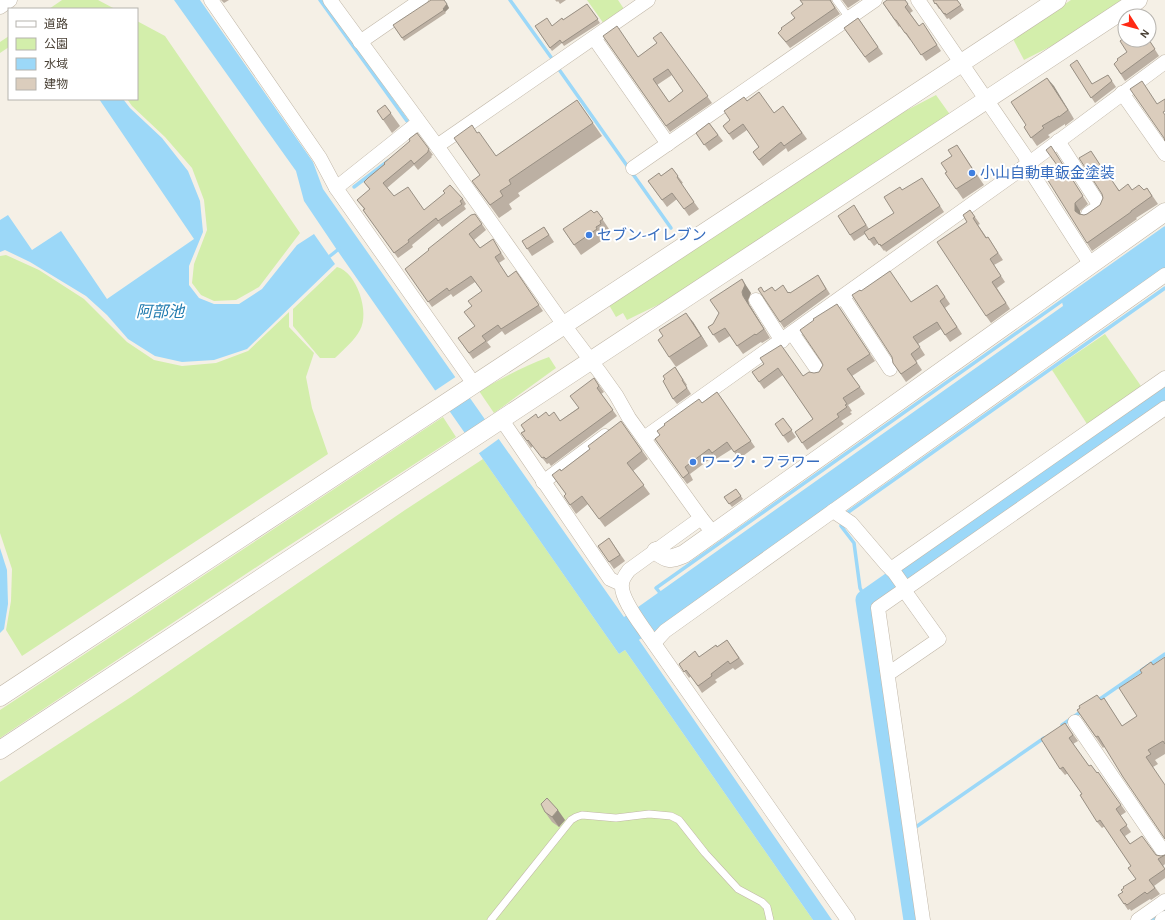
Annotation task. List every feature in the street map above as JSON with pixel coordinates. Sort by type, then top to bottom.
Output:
[{"type":"street","points":[[0,7],[10,0]]},
{"type":"street","points":[[211,0],[320,158],[336,188],[471,386]]},
{"type":"street","points":[[330,0],[616,395],[629,418],[713,533]]},
{"type":"street","points":[[360,42],[421,0]]},
{"type":"street","points":[[437,146],[648,0]]},
{"type":"street","points":[[633,168],[875,0]]},
{"type":"street","points":[[918,0],[962,62],[1025,156],[1030,170],[1091,265]]},
{"type":"street","points":[[0,697],[1057,0]]},
{"type":"street","points":[[0,750],[1138,0]]},
{"type":"street","points":[[594,38],[668,144]]},
{"type":"street","points":[[644,438],[1028,164],[1165,62]]},
{"type":"street","points":[[1122,93],[1165,154]]},
{"type":"street","points":[[336,188],[419,122]]},
{"type":"street","points":[[1058,141],[1100,206],[1088,214]]},
{"type":"street","points":[[656,551],[668,559],[673,559],[684,554],[1165,212]]},
{"type":"street","points":[[651,639],[841,516],[1165,275]]},
{"type":"street","points":[[843,297],[890,369]]},
{"type":"street","points":[[756,300],[819,372]]},
{"type":"street","points":[[892,570],[1165,378]]},
{"type":"street","points":[[923,920],[878,608],[904,588],[1165,408]]},
{"type":"street","points":[[543,482],[629,418]]},
{"type":"street","points":[[499,422],[543,482],[610,579],[622,584]]},
{"type":"street","points":[[841,516],[892,570],[939,639],[888,674]]},
{"type":"street","points":[[701,518],[629,570],[624,577],[622,584],[626,600],[651,639],[848,920]]},
{"type":"street","points":[[1075,722],[1165,854]]},
{"type":"street","points":[[1138,920],[1165,901]]},
{"type":"lane","points":[[836,0],[849,18]]},
{"type":"lane","points":[[491,920],[571,820],[582,815],[616,818],[649,814],[671,816],[680,820],[705,853],[738,889],[762,902],[767,907],[770,920]]},
{"type":"green space","points":[[62,0],[98,0],[113,8],[50,8]]},
{"type":"green space","points":[[587,0],[618,0],[624,9],[604,24]]},
{"type":"green space","points":[[1071,0],[1126,0],[1075,34],[1024,60],[1013,39]]},
{"type":"green space","points":[[138,22],[165,36],[300,233],[259,287],[236,300],[214,301],[201,295],[192,283],[194,264],[207,230],[204,200],[192,168],[165,137],[132,106],[128,100],[138,100]]},
{"type":"green space","points":[[8,37],[8,48],[0,53],[0,42]]},
{"type":"green space","points":[[936,95],[951,116],[672,298],[627,320],[623,313],[616,317],[609,305],[890,119]]},
{"type":"green space","points":[[6,255],[39,270],[84,299],[127,342],[154,360],[182,366],[216,363],[248,351],[289,312],[289,327],[314,353],[306,377],[312,408],[328,454],[22,656],[6,630],[11,601],[12,569],[0,533],[0,256]]},
{"type":"green space","points":[[337,267],[344,270],[356,285],[362,304],[363,323],[360,330],[349,345],[335,358],[320,358],[293,326],[293,309]]},
{"type":"green space","points":[[1105,334],[1143,389],[1089,427],[1052,370]]},
{"type":"green space","points":[[549,357],[556,368],[494,413],[479,391],[513,372]]},
{"type":"green space","points":[[443,417],[456,437],[273,556],[0,738],[0,710]]},
{"type":"green space","points":[[483,459],[619,654],[625,650],[813,920],[0,920],[0,782],[131,697],[405,510]]},
{"type":"water","points":[[174,0],[200,0],[313,162],[323,189],[624,617],[1063,306],[1062,302],[1165,229],[1165,269],[653,634],[639,640],[832,920],[813,920],[625,650],[619,654],[337,250],[304,201],[296,171]]},
{"type":"water","name":"阿部池","points":[[100,100],[124,100],[130,108],[162,138],[188,171],[200,201],[203,232],[189,266],[189,285],[199,298],[214,304],[239,304],[262,289],[297,245],[314,234],[335,264],[247,349],[214,360],[182,362],[155,356],[128,339],[107,315],[86,296],[30,262],[5,250],[0,252],[0,220],[8,215],[32,250],[61,231],[107,299],[194,239]]},
{"type":"water","points":[[0,548],[7,570],[8,604],[4,629],[0,633]]},
{"type":"pier","points":[[457,376],[471,396],[448,412],[433,392]]},
{"type":"pier","points":[[487,420],[500,438],[478,454],[465,435]]},
{"type":"building","points":[[431,0],[444,0],[447,4],[443,9],[444,10],[402,38],[393,25]]},
{"type":"building","points":[[800,0],[830,0],[835,8],[786,42],[778,33],[782,29],[781,28],[795,18],[791,13],[803,4]]},
{"type":"building","points":[[887,0],[905,0],[908,4],[905,7],[919,26],[923,23],[937,45],[921,55],[883,3]]},
{"type":"building","points":[[933,0],[957,0],[961,5],[946,15]]},
{"type":"building","points":[[587,4],[598,19],[562,43],[560,40],[550,48],[535,26],[547,18],[552,26],[562,18],[563,20]]},
{"type":"building","points":[[858,18],[878,47],[865,57],[844,28]]},
{"type":"building","points":[[617,26],[638,57],[657,43],[653,38],[661,32],[708,96],[666,126],[603,36]],"holes":[[[668,69],[683,91],[669,102],[653,79]]]},
{"type":"building","points":[[1124,48],[1155,49],[1121,74],[1114,64],[1118,60],[1117,59],[1127,52]]},
{"type":"building","points":[[1077,60],[1092,84],[1108,75],[1112,81],[1091,98],[1070,65]]},
{"type":"building","points":[[1047,78],[1068,110],[1059,117],[1042,126],[1044,128],[1031,138],[1024,127],[1026,125],[1011,102]]},
{"type":"building","points":[[1142,81],[1157,104],[1165,99],[1165,111],[1163,112],[1165,115],[1165,141],[1130,89]]},
{"type":"building","points":[[759,92],[774,113],[783,106],[802,133],[784,146],[781,142],[759,160],[753,152],[759,147],[743,124],[729,134],[723,126],[730,120],[724,111],[744,97],[747,101]]},
{"type":"building","points":[[577,100],[593,123],[509,180],[511,184],[500,191],[503,196],[490,205],[472,181],[480,175],[454,138],[472,125],[477,133],[479,132],[496,156]]},
{"type":"building","points":[[385,105],[391,113],[383,120],[377,111]]},
{"type":"building","points":[[709,123],[718,135],[704,145],[696,133]]},
{"type":"building","points":[[417,133],[429,149],[428,152],[414,164],[411,160],[383,183],[394,196],[408,187],[424,210],[445,193],[443,191],[450,185],[463,199],[460,201],[462,204],[438,221],[436,218],[394,253],[363,210],[365,209],[357,200],[370,189],[364,182]]},
{"type":"building","points":[[957,145],[977,176],[956,189],[945,173],[947,172],[941,163],[952,156],[948,150]]},
{"type":"building","points":[[1051,146],[1083,196],[1075,203],[1075,211],[1079,214],[1087,214],[1100,205],[1103,198],[1102,194],[1079,158],[1091,151],[1119,191],[1128,184],[1132,190],[1139,185],[1144,190],[1147,188],[1152,196],[1087,243],[1044,174],[1057,165],[1046,150]]},
{"type":"building","points":[[672,168],[694,202],[684,209],[672,193],[662,200],[648,181],[659,173],[661,176]]},
{"type":"building","points":[[922,178],[940,206],[881,246],[874,237],[869,240],[864,232],[894,213],[884,197],[900,187],[902,190]]},
{"type":"building","points":[[854,205],[866,225],[850,235],[838,216]]},
{"type":"building","points":[[591,210],[594,213],[597,211],[603,219],[600,221],[601,224],[596,227],[597,229],[574,245],[563,229]]},
{"type":"building","points":[[970,210],[975,217],[973,218],[986,238],[988,237],[998,253],[990,259],[1001,276],[992,282],[1006,303],[986,316],[937,242],[967,222],[963,215]]},
{"type":"building","points":[[475,214],[482,224],[469,234],[480,248],[493,239],[501,253],[495,257],[508,277],[516,271],[539,305],[501,329],[498,325],[482,336],[486,341],[469,353],[458,338],[475,326],[464,312],[472,306],[468,301],[482,291],[471,276],[449,291],[447,288],[428,302],[405,269],[471,215]]},
{"type":"building","points":[[544,227],[549,235],[527,249],[522,241]]},
{"type":"building","points":[[890,271],[911,302],[937,285],[945,297],[940,301],[957,327],[945,335],[937,322],[913,337],[920,347],[911,354],[917,363],[901,374],[893,363],[892,357],[852,295],[860,290],[861,291]]},
{"type":"building","points":[[818,275],[826,289],[780,322],[758,289],[761,287],[764,292],[772,287],[775,291],[783,285],[788,293],[790,293]]},
{"type":"building","points":[[742,279],[745,285],[742,292],[743,296],[764,329],[737,346],[725,328],[713,335],[708,327],[713,324],[719,313],[710,300]]},
{"type":"building","points":[[837,304],[870,354],[847,369],[860,387],[843,398],[847,404],[845,405],[847,407],[837,414],[839,417],[802,443],[795,432],[813,419],[778,368],[759,382],[752,372],[764,364],[760,358],[781,345],[803,376],[809,372],[819,372],[823,365],[800,330],[814,320],[813,319]]},
{"type":"building","points":[[686,313],[701,336],[669,357],[658,340],[663,336],[659,330]]},
{"type":"building","points":[[675,367],[687,388],[673,399],[663,381],[665,379],[663,376]]},
{"type":"building","points":[[594,378],[599,386],[597,388],[613,410],[546,459],[544,457],[542,458],[521,433],[525,431],[521,425],[536,414],[538,418],[546,412],[549,416],[554,412],[560,421],[579,408],[570,396]]},
{"type":"building","points":[[717,392],[751,441],[734,452],[727,442],[712,453],[709,449],[685,467],[689,473],[683,478],[655,439],[660,435],[657,431],[665,425],[664,424],[699,399],[702,403]]},
{"type":"building","points":[[783,418],[792,430],[783,436],[775,424]]},
{"type":"building","points":[[621,421],[642,451],[627,463],[644,485],[599,519],[582,496],[570,505],[564,496],[566,494],[552,475],[560,469],[561,471],[590,449],[588,446]]},
{"type":"building","points":[[736,489],[741,496],[729,504],[724,497]]},
{"type":"building","points":[[609,538],[620,555],[609,562],[598,546]]},
{"type":"building","points":[[727,640],[739,658],[730,664],[728,661],[711,674],[712,676],[698,686],[686,670],[684,672],[679,664],[695,651],[699,657],[716,645],[717,647]]},
{"type":"building","points":[[1165,657],[1165,744],[1163,741],[1148,750],[1151,754],[1146,757],[1165,785],[1165,839],[1123,777],[1098,736],[1096,737],[1077,710],[1080,708],[1079,706],[1097,695],[1101,700],[1104,698],[1122,726],[1137,716],[1119,688],[1142,673],[1140,670],[1151,662],[1153,665]]},
{"type":"building","points":[[1065,723],[1073,735],[1069,738],[1089,766],[1091,765],[1097,773],[1098,772],[1121,805],[1116,809],[1127,825],[1120,830],[1130,844],[1142,836],[1156,855],[1165,855],[1158,859],[1165,869],[1149,880],[1155,888],[1147,894],[1145,892],[1127,905],[1125,903],[1124,904],[1118,895],[1123,892],[1121,890],[1124,888],[1123,887],[1136,879],[1128,868],[1131,866],[1100,820],[1097,822],[1080,795],[1082,794],[1063,767],[1060,769],[1041,739]]},
{"type":"building","points":[[547,798],[558,810],[552,817],[545,812],[541,804]]},
{"type":"waterway","points":[[320,0],[407,121]]},
{"type":"waterway","points":[[510,0],[553,60]]},
{"type":"waterway","points":[[559,67],[558,68],[671,228]]},
{"type":"waterway","points":[[354,187],[388,161]]},
{"type":"waterway","points":[[661,594],[656,588],[1165,228]]},
{"type":"waterway","points":[[330,256],[340,248]]},
{"type":"waterway","points":[[845,516],[847,513],[1165,288]]},
{"type":"waterway","points":[[914,920],[866,600],[1165,390]]},
{"type":"waterway","points":[[842,521],[841,526],[854,543],[860,588],[866,600]]},
{"type":"waterway","points":[[1097,701],[1165,654]]},
{"type":"waterway","points":[[1062,725],[1082,711]]},
{"type":"waterway","points":[[913,829],[1044,738]]},
{"type":"waterway","points":[[1151,920],[1165,910]]},
{"type":"place","name":"小山自動車鈑金塗装","points":[[972,173]]},
{"type":"place","name":"セブン-イレブン","points":[[589,235]]},
{"type":"place","name":"ワーク・フラワー","points":[[693,462]]}]
